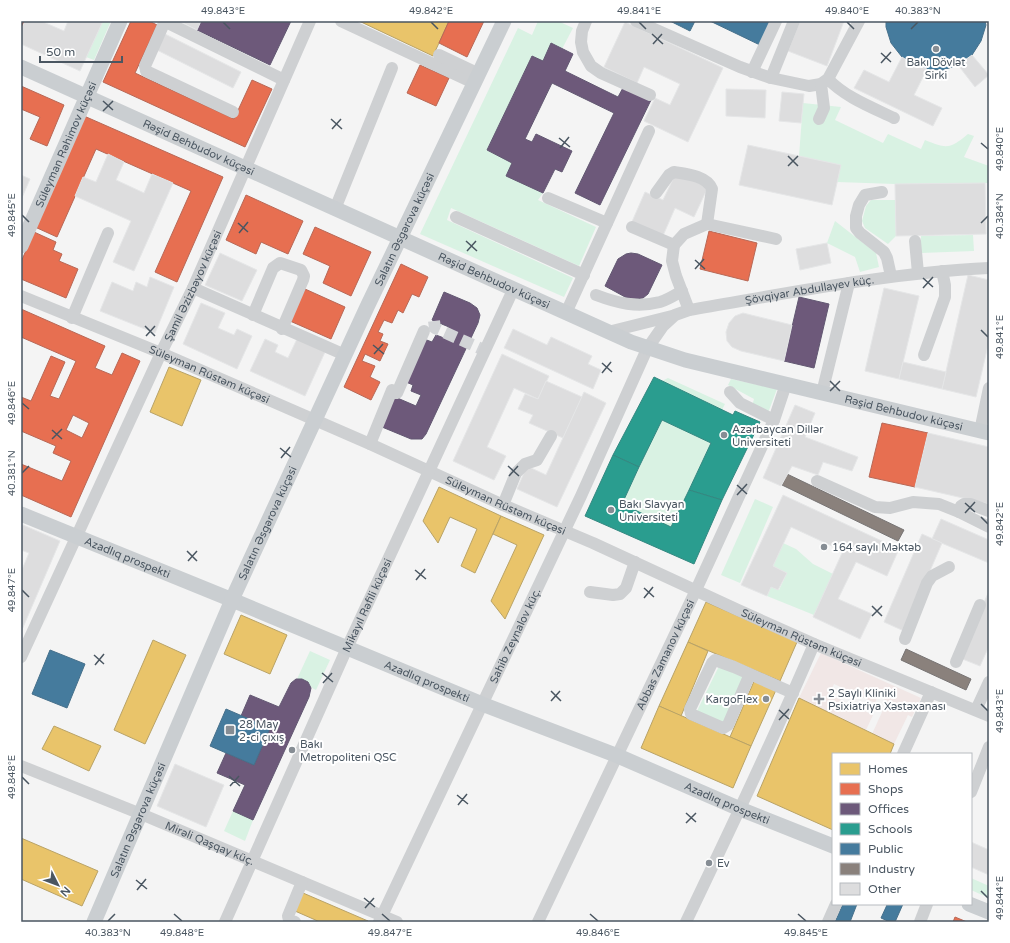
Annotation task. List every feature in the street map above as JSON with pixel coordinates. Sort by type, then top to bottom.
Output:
[{"type":"main road","name":"Süleyman Rəhimov küçəsi","points":[[21,246],[120,21]]},
{"type":"main road","name":"Salatın Əsgərova küçəsi","points":[[94,922],[232,600],[345,355],[504,21]]},
{"type":"main road","name":"Rəşid Behbudov küçəsi","points":[[21,67],[513,290],[647,349],[685,360],[984,432]]},
{"type":"main road","name":"Azadlıq prospekti","points":[[21,514],[482,704],[618,756],[740,809],[832,846]]},
{"type":"main road","points":[[972,905],[989,912]]},
{"type":"street","points":[[233,112],[146,71],[145,66],[165,21],[284,80]]},
{"type":"street","name":"Şamil Əzizbəyov küçəsi","points":[[22,651],[193,288],[310,21]]},
{"type":"street","points":[[341,21],[476,78]]},
{"type":"street","points":[[586,21],[582,31],[581,42],[583,52],[591,66],[601,73],[650,95]]},
{"type":"street","points":[[752,72],[776,21]]},
{"type":"street","points":[[771,78],[794,21]]},
{"type":"street","points":[[819,119],[824,108],[824,82],[859,21]]},
{"type":"street","points":[[644,23],[752,72],[771,78],[809,86],[824,82],[894,118]]},
{"type":"street","points":[[440,55],[476,78]]},
{"type":"street","points":[[335,209],[392,68]]},
{"type":"street","points":[[566,313],[649,131]]},
{"type":"street","points":[[656,193],[669,175],[674,172],[704,180],[710,184],[712,190],[707,224]]},
{"type":"street","points":[[882,192],[865,195],[859,205],[856,216],[856,228],[860,234],[884,252],[888,258],[891,276]]},
{"type":"street","points":[[548,198],[607,223]]},
{"type":"street","points":[[456,217],[584,275]]},
{"type":"street","points":[[689,310],[672,261],[674,245],[684,234],[707,224],[776,239]]},
{"type":"street","points":[[632,226],[674,245]]},
{"type":"street","points":[[72,318],[108,233]]},
{"type":"street","points":[[915,241],[918,273]]},
{"type":"street","points":[[253,316],[273,268],[277,264],[280,263],[301,270],[304,276],[303,280],[282,329]]},
{"type":"street","name":"Şövqiyar Abdullayev küç.","points":[[647,349],[662,326],[676,315],[689,310],[891,276],[989,268]]},
{"type":"street","points":[[924,355],[944,297],[945,285],[942,271]]},
{"type":"street","points":[[822,393],[849,282]]},
{"type":"street","points":[[193,288],[282,329],[345,355]]},
{"type":"street","name":"Mikayıl Rəfili küçəsi","points":[[225,922],[347,648],[513,290]]},
{"type":"street","points":[[596,295],[615,302],[642,305],[661,302],[682,291]]},
{"type":"street","name":"Süleyman Rüstəm küçəsi","points":[[21,296],[161,354],[370,444],[503,505],[635,562],[814,644],[989,716]]},
{"type":"street","points":[[608,332],[676,315]]},
{"type":"street","points":[[370,444],[392,390],[397,393],[424,330]]},
{"type":"street","name":"Sahib Zeynalov küç.","points":[[380,919],[565,531],[647,349]]},
{"type":"street","name":"Abbas Zamanov küçəsi","points":[[538,922],[696,590],[774,420],[786,384]]},
{"type":"street","points":[[984,432],[989,388]]},
{"type":"street","points":[[730,392],[740,403],[774,420]]},
{"type":"street","points":[[503,505],[516,473],[525,464],[537,460],[551,436]]},
{"type":"street","points":[[817,480],[875,507],[890,508],[913,502],[940,504],[989,527]]},
{"type":"street","points":[[959,512],[964,504],[970,504],[989,511]]},
{"type":"street","points":[[590,592],[613,595],[620,594],[626,588],[635,562]]},
{"type":"street","points":[[905,639],[927,583],[932,576],[949,567]]},
{"type":"street","points":[[956,662],[980,606]]},
{"type":"street","points":[[686,922],[793,694],[814,644]]},
{"type":"street","points":[[750,674],[726,728],[691,714],[690,709],[712,663],[715,660],[718,660],[750,674],[793,694]]},
{"type":"street","points":[[976,710],[989,682]]},
{"type":"street","points":[[903,753],[930,692]]},
{"type":"street","points":[[972,790],[989,747]]},
{"type":"street","name":"Mirəli Qaşqay küç.","points":[[21,766],[141,814],[302,882],[380,919],[397,922]]},
{"type":"street","points":[[295,922],[289,920],[288,916],[302,882]]},
{"type":"street","points":[[828,922],[836,905]]},
{"type":"street","points":[[920,922],[927,905]]},
{"type":"shaded area","name":"2 Saylı Kliniki Psixiatriya Xəstəxanası","points":[[821,653],[921,698],[912,717],[908,715],[894,744],[872,734],[887,701],[878,696],[875,703],[834,684],[829,694],[873,715],[866,730],[799,698]]},
{"type":"green space","points":[[103,21],[111,21],[94,60],[86,57]]},
{"type":"green space","points":[[538,21],[558,21],[573,28],[562,49],[551,44],[543,61],[532,56],[487,150],[512,163],[506,176],[543,193],[538,200],[596,227],[579,266],[451,208],[447,220],[573,278],[564,297],[420,234],[518,28],[532,35]]},
{"type":"green space","points":[[803,103],[841,107],[835,120],[883,143],[888,134],[921,149],[925,140],[938,145],[948,146],[957,143],[968,134],[974,136],[964,157],[989,166],[989,183],[895,184],[837,182],[799,156]]},
{"type":"green space","points":[[871,200],[895,200],[896,236],[888,244],[865,228],[862,221],[866,206]]},
{"type":"green space","points":[[835,221],[876,253],[879,267],[860,272],[855,257],[827,243]]},
{"type":"green space","points":[[973,235],[974,251],[921,253],[921,236]]},
{"type":"green space","points":[[668,378],[725,404],[722,410],[662,381]]},
{"type":"green space","points":[[731,379],[777,389],[768,413],[752,406],[754,399],[728,385]]},
{"type":"green space","points":[[662,420],[711,443],[671,527],[622,504]]},
{"type":"green space","points":[[755,499],[773,507],[740,583],[721,575]]},
{"type":"green space","points":[[783,543],[796,549],[813,564],[833,574],[814,615],[767,596],[771,587],[779,590],[787,573],[773,566]]},
{"type":"green space","points":[[310,651],[330,660],[316,690],[306,681],[297,679]]},
{"type":"green space","points":[[719,666],[745,678],[723,723],[697,711]]},
{"type":"green space","points":[[233,811],[253,820],[245,841],[224,831]]},
{"type":"green space","points":[[972,878],[989,886],[989,898],[972,890]]},
{"type":"building: Homes","points":[[359,21],[449,21],[433,56]]},
{"type":"building: Homes","points":[[169,367],[201,380],[182,426],[150,412]]},
{"type":"building: Homes","points":[[439,487],[501,516],[475,573],[461,566],[477,529],[450,517],[438,543],[423,521]]},
{"type":"building: Homes","points":[[501,516],[544,535],[505,619],[491,601],[517,545],[493,534]]},
{"type":"building: Homes","points":[[706,602],[797,642],[780,681],[688,642]]},
{"type":"building: Homes","points":[[241,615],[287,635],[270,674],[224,654]]},
{"type":"building: Homes","points":[[153,640],[186,655],[145,744],[114,730]]},
{"type":"building: Homes","points":[[688,642],[708,651],[681,716],[659,706]]},
{"type":"building: Homes","points":[[758,672],[780,681],[751,746],[730,737]]},
{"type":"building: Homes","points":[[799,698],[894,744],[890,753],[832,753],[832,830],[757,796]]},
{"type":"building: Homes","points":[[659,706],[751,746],[733,788],[641,748]]},
{"type":"building: Homes","points":[[54,726],[101,746],[89,771],[42,749]]},
{"type":"building: Homes","points":[[21,838],[98,871],[82,906],[21,879]]},
{"type":"building: Homes","points":[[303,893],[368,921],[320,922],[295,911]]},
{"type":"building: Shops","points":[[21,21],[25,21],[21,30]]},
{"type":"building: Shops","points":[[131,21],[149,21],[157,25],[135,73],[234,119],[252,80],[272,89],[245,147],[103,82]]},
{"type":"building: Shops","points":[[449,21],[484,21],[467,57],[439,43]]},
{"type":"building: Shops","points":[[420,65],[449,78],[436,106],[407,93]]},
{"type":"building: Shops","points":[[21,86],[64,105],[47,146],[30,139],[40,117],[21,109]]},
{"type":"building: Shops","points":[[84,116],[223,177],[177,282],[155,272],[191,191],[96,149],[57,237],[35,227]]},
{"type":"building: Shops","points":[[246,195],[303,221],[288,254],[261,242],[256,254],[226,240]]},
{"type":"building: Shops","points":[[315,227],[371,252],[351,296],[323,283],[330,266],[303,254]]},
{"type":"building: Shops","points":[[709,231],[757,243],[748,281],[700,269]]},
{"type":"building: Shops","points":[[34,232],[56,242],[53,250],[62,254],[59,261],[78,269],[66,298],[21,279],[21,262]]},
{"type":"building: Shops","points":[[401,264],[428,277],[419,297],[412,294],[403,313],[398,310],[392,323],[384,320],[378,332],[383,334],[380,341],[388,344],[380,361],[365,354],[362,361],[375,366],[370,377],[380,382],[371,400],[344,387]]},
{"type":"building: Shops","points":[[305,289],[345,307],[331,339],[290,321]]},
{"type":"building: Shops","points":[[21,309],[105,346],[95,368],[112,375],[122,353],[140,361],[71,517],[21,495],[21,464],[62,481],[71,461],[53,453],[56,446],[21,431],[21,397],[31,401],[51,356],[65,362],[50,396],[59,399],[76,361],[21,337]],"holes":[[[73,415],[89,423],[82,438],[66,430]]]},
{"type":"building: Shops","points":[[882,423],[928,433],[915,487],[869,477]]},
{"type":"building: Shops","points":[[955,917],[967,922],[953,922]]},
{"type":"building: Offices","points":[[201,21],[291,21],[270,65],[197,30]]},
{"type":"building: Offices","points":[[551,43],[573,54],[565,71],[618,97],[624,86],[651,100],[600,205],[575,193],[614,113],[552,83],[525,139],[532,142],[536,134],[572,151],[562,172],[555,169],[543,193],[506,176],[512,163],[487,150],[532,56],[543,61]]},
{"type":"building: Offices","points":[[631,253],[638,254],[662,265],[648,294],[643,298],[627,298],[605,286],[618,259]]},
{"type":"building: Offices","points":[[444,292],[470,303],[477,308],[480,315],[478,323],[426,434],[422,439],[411,439],[382,427],[395,397],[416,406],[421,395],[411,391],[413,385],[406,382],[424,339],[432,342],[436,335],[444,338],[449,327],[432,320]]},
{"type":"building: Offices","points":[[799,297],[829,304],[814,368],[784,361]]},
{"type":"building: Offices","points":[[296,679],[302,679],[308,682],[311,688],[309,697],[253,820],[233,811],[245,785],[217,773],[226,753],[254,765],[270,728],[241,716],[250,695],[279,707],[291,683]]},
{"type":"building: Schools","name":"Azərbaycan Dillər Universiteti","points":[[654,377],[733,415],[735,411],[760,422],[722,500],[689,490],[711,443],[662,420],[639,467],[613,455]]},
{"type":"building: Schools","name":"Bakı Slavyan Universiteti","points":[[613,455],[639,467],[622,504],[671,527],[689,490],[722,500],[694,564],[585,516]]},
{"type":"building: Public","points":[[670,21],[695,21],[690,31]]},
{"type":"building: Public","points":[[710,21],[772,21],[760,45]]},
{"type":"building: Public","name":"Bakı Dövlət Sirki","points":[[886,21],[985,21],[986,25],[981,41],[972,55],[958,65],[943,70],[927,69],[911,63],[902,57],[891,43],[886,27]]},
{"type":"building: Public","points":[[50,650],[85,664],[67,708],[32,694]]},
{"type":"building: Public","points":[[226,709],[270,728],[254,765],[210,746]]},
{"type":"building: Public","points":[[843,905],[857,905],[850,922],[835,922]]},
{"type":"building: Public","points":[[887,905],[903,905],[895,922],[890,922],[881,918]]},
{"type":"building: Industry","points":[[787,474],[904,530],[898,541],[782,485]]},
{"type":"building: Industry","points":[[906,649],[971,679],[966,690],[901,660]]},
{"type":"building: Other","points":[[25,21],[41,21],[64,31],[68,21],[103,21],[80,71],[21,44],[21,30]]},
{"type":"building: Other","points":[[179,21],[201,21],[197,30]]},
{"type":"building: Other","points":[[800,21],[844,21],[827,66],[788,51]]},
{"type":"building: Other","points":[[625,22],[723,68],[688,142],[644,121],[655,98],[670,105],[680,84],[644,67],[637,83],[604,67]]},
{"type":"building: Other","points":[[165,34],[241,72],[233,88],[157,50]]},
{"type":"building: Other","points":[[972,55],[989,75],[975,87],[958,65]]},
{"type":"building: Other","points":[[902,57],[911,63],[927,69],[914,95],[942,108],[933,126],[854,88],[864,70],[889,82]]},
{"type":"building: Other","points":[[726,89],[766,90],[765,118],[726,116]]},
{"type":"building: Other","points":[[782,92],[804,94],[801,123],[779,121]]},
{"type":"building: Other","points":[[748,145],[841,165],[832,205],[739,185]]},
{"type":"building: Other","points":[[108,154],[124,162],[116,180],[144,193],[152,174],[173,183],[134,271],[113,262],[131,221],[75,196],[83,177],[96,182]]},
{"type":"building: Other","points":[[676,173],[708,187],[694,217],[675,208],[662,238],[631,224],[645,192],[663,200]]},
{"type":"building: Other","points":[[21,175],[30,179],[21,200]]},
{"type":"building: Other","points":[[985,183],[986,234],[896,236],[895,184]]},
{"type":"building: Other","points":[[827,243],[831,263],[800,270],[796,249]]},
{"type":"building: Other","points":[[220,253],[257,270],[242,301],[205,285]]},
{"type":"building: Other","points":[[968,275],[989,280],[989,341],[976,397],[942,389]]},
{"type":"building: Other","points":[[150,277],[174,287],[155,333],[100,311],[112,282],[133,291],[136,282],[147,287]]},
{"type":"building: Other","points":[[884,288],[919,296],[899,379],[865,371]]},
{"type":"building: Other","points":[[201,303],[225,313],[218,328],[234,335],[237,329],[252,336],[237,369],[183,344]]},
{"type":"building: Other","points":[[743,313],[792,325],[784,361],[741,351],[732,347],[727,341],[726,332],[729,323],[735,316]]},
{"type":"building: Other","points":[[513,329],[547,345],[551,337],[592,356],[588,364],[601,370],[593,389],[504,348]]},
{"type":"building: Other","points":[[265,339],[278,345],[275,352],[288,358],[297,339],[325,352],[305,396],[250,371]]},
{"type":"building: Other","points":[[502,354],[549,376],[538,399],[514,388],[487,447],[506,456],[494,480],[453,461]]},
{"type":"building: Other","points":[[903,362],[946,372],[942,389],[899,379]]},
{"type":"building: Other","points":[[546,381],[582,397],[563,438],[529,423],[533,415],[518,409],[525,394],[538,399]]},
{"type":"building: Other","points":[[584,392],[606,403],[557,507],[517,489],[527,466],[546,475]]},
{"type":"building: Other","points":[[795,405],[815,413],[805,437],[858,457],[852,471],[823,462],[818,475],[792,466],[781,486],[763,478]]},
{"type":"building: Other","points":[[928,433],[989,447],[989,504],[915,487]]},
{"type":"building: Other","points":[[783,495],[899,549],[887,576],[856,562],[838,599],[872,614],[860,639],[813,617],[843,551],[791,527],[773,566],[787,573],[778,590],[771,587],[767,596],[741,585]]},
{"type":"building: Other","points":[[941,519],[989,540],[989,563],[932,539]]},
{"type":"building: Other","points":[[23,525],[60,541],[21,632],[21,572],[29,553],[21,550],[21,530]]},
{"type":"building: Other","points":[[922,534],[942,543],[904,631],[884,622]]},
{"type":"building: Other","points":[[989,591],[989,646],[980,666],[960,658]]},
{"type":"building: Other","points":[[175,764],[224,785],[206,827],[157,806]]},
{"type":"building: Other","points":[[972,842],[989,850],[989,875],[972,867]]},
{"type":"tunnel","points":[[434,321],[435,328],[486,351]]},
{"type":"place","name":"Bakı Dövlət Sirki","points":[[936,49]]},
{"type":"place","name":"Azərbaycan Dillər Universiteti","points":[[724,435]]},
{"type":"place","name":"Bakı Slavyan Universiteti","points":[[611,510]]},
{"type":"place","name":"164 saylı Məktəb","points":[[824,547]]},
{"type":"place","name":"KargoFlex","points":[[766,699]]},
{"type":"place","name":"2 Saylı Kliniki Psixiatriya Xəstəxanası","points":[[819,699]]},
{"type":"place","name":"28 May 2-ci çıxış","points":[[230,730]]},
{"type":"place","name":"Bakı Metropoliteni QSC","points":[[292,750]]},
{"type":"place","name":"Ev","points":[[709,863]]}]
